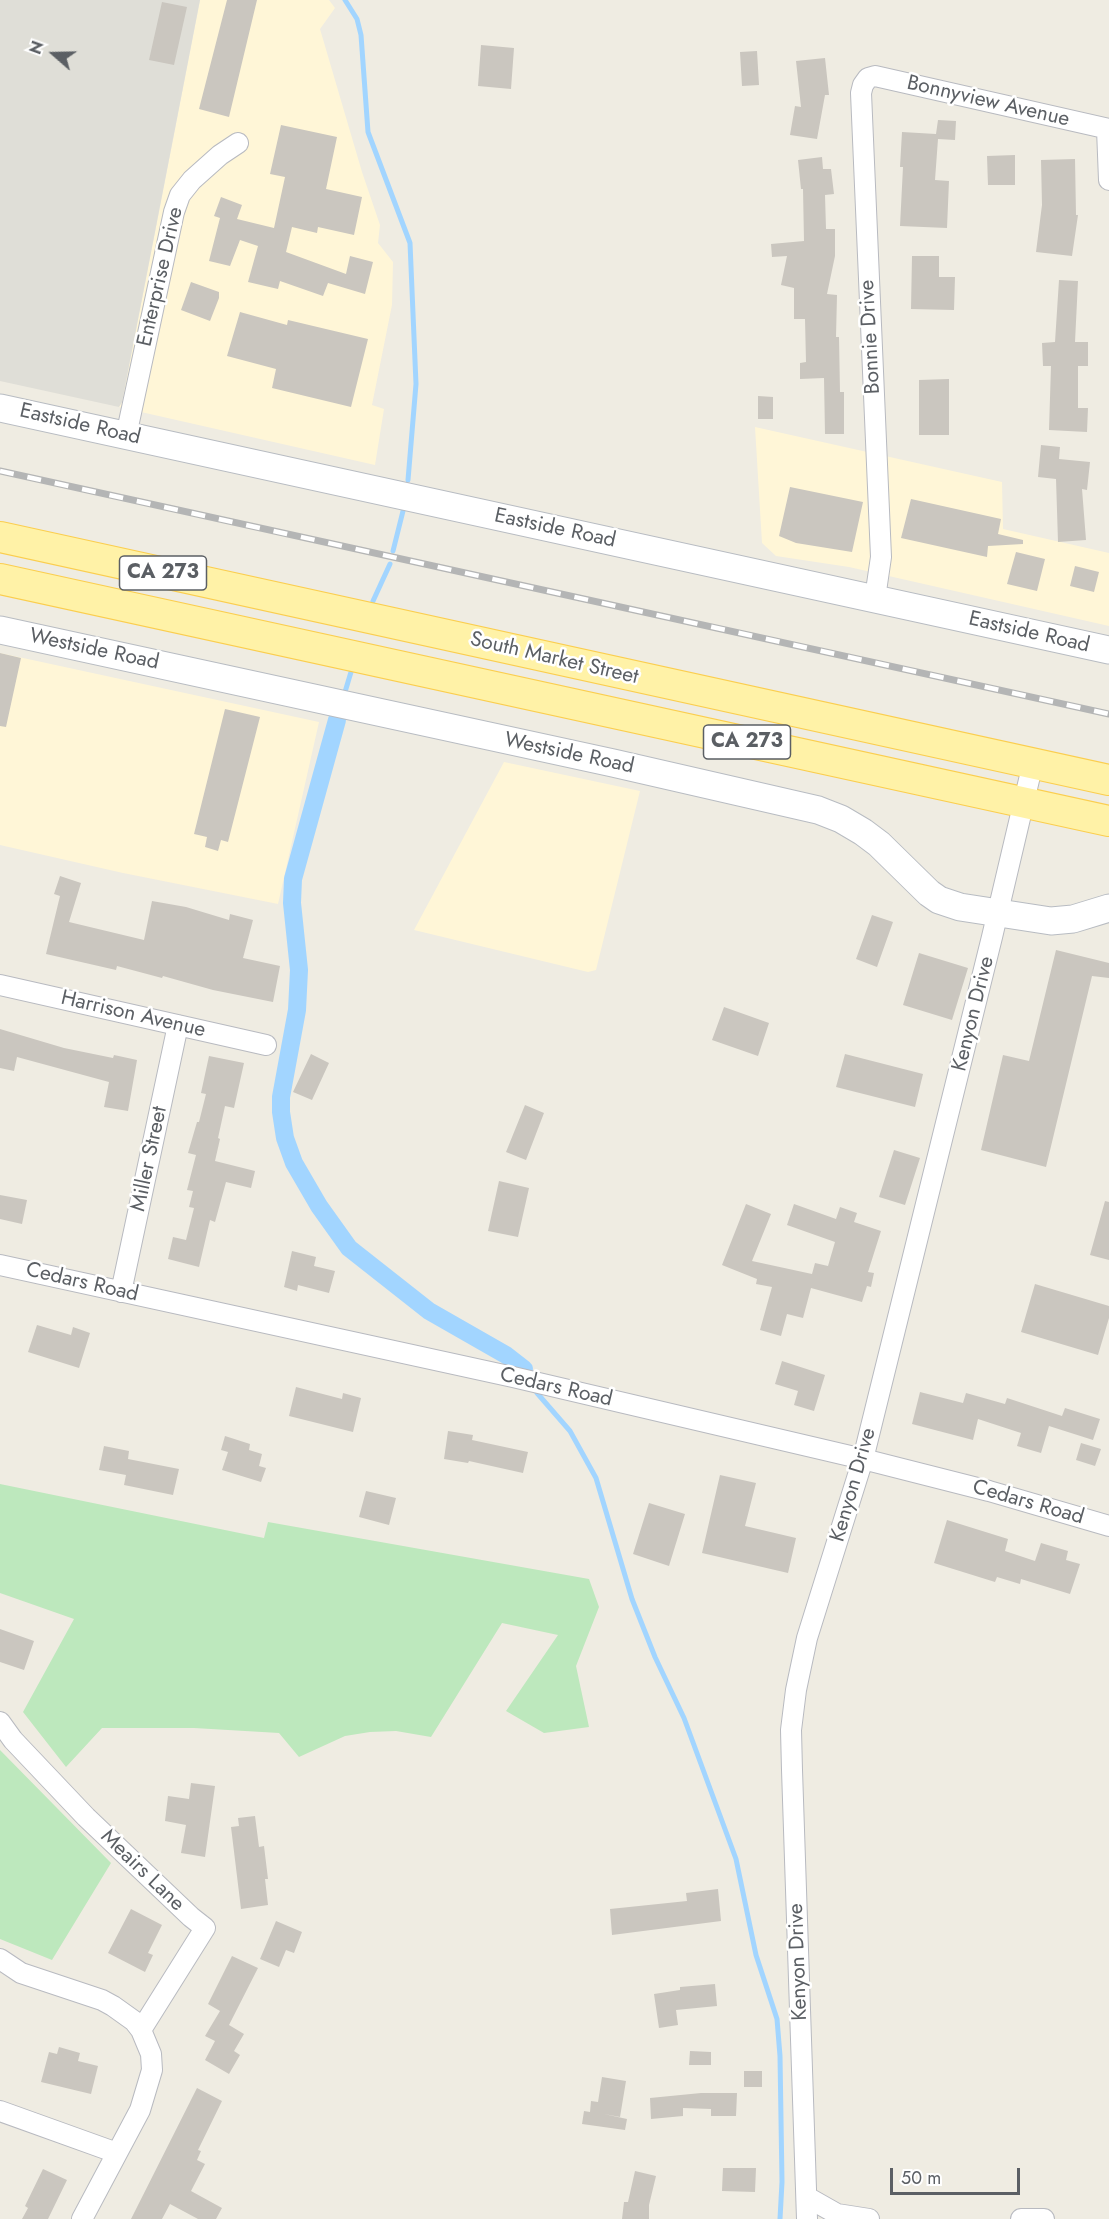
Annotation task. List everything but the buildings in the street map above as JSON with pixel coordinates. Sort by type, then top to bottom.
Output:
[{"type":"main road","name":"South Market Street","points":[[0,537],[1109,780]]},
{"type":"main road","name":"South Market Street","points":[[0,579],[1109,821]]},
{"type":"street","name":"Bonnyview Avenue","points":[[868,78],[875,76],[1108,129]]},
{"type":"street","name":"Bonnie Drive","points":[[868,78],[861,93],[881,557],[875,598]]},
{"type":"street","points":[[1108,129],[1109,180]]},
{"type":"street","name":"Enterprise Drive","points":[[126,436],[168,239],[180,195],[204,168],[238,143]]},
{"type":"street","name":"Eastside Road","points":[[0,408],[1109,650]]},
{"type":"street","name":"Westside Road","points":[[0,630],[613,763],[818,810],[841,819],[863,832],[896,860],[918,884],[939,900],[960,908],[1059,921],[1109,908]]},
{"type":"street","name":"Kenyon Drive","points":[[807,2219],[792,1770],[793,1709],[807,1638],[863,1459],[998,914],[1033,763]]},
{"type":"street","name":"Harrison Avenue","points":[[0,985],[266,1045]]},
{"type":"street","name":"Miller Street","points":[[121,1292],[178,1025]]},
{"type":"street","name":"Cedars Road","points":[[0,1265],[513,1377],[863,1459],[989,1491],[1109,1526]]},
{"type":"street","name":"Meairs Lane","points":[[0,1722],[13,1740],[86,1817],[205,1928],[141,2030]]},
{"type":"street","points":[[0,1959],[21,1973],[107,2003],[124,2013],[141,2030],[151,2054],[152,2070],[140,2110],[82,2219]]},
{"type":"street","points":[[0,2111],[117,2153]]},
{"type":"street","points":[[807,2197],[837,2214],[869,2219]]},
{"type":"street","points":[[1021,2219],[1044,2219]]},
{"type":"shaded area","points":[[0,0],[200,0],[122,402],[119,407],[0,381]]},
{"type":"shaded area","points":[[200,0],[329,0],[335,8],[320,29],[380,225],[378,243],[393,262],[392,305],[372,405],[384,409],[375,465],[119,407],[122,402]]},
{"type":"shaded area","points":[[755,427],[1002,482],[1003,529],[1109,553],[1109,626],[849,567],[776,556],[762,543]]},
{"type":"shaded area","points":[[0,653],[319,722],[278,904],[123,873],[0,845]]},
{"type":"shaded area","points":[[504,762],[640,791],[596,970],[588,972],[414,930]]},
{"type":"green space","points":[[0,1484],[264,1538],[268,1522],[589,1579],[599,1607],[576,1666],[589,1727],[544,1733],[506,1711],[558,1635],[502,1623],[431,1737],[396,1731],[370,1732],[345,1736],[299,1757],[279,1733],[194,1728],[102,1728],[66,1767],[23,1712],[74,1619],[0,1593]]},
{"type":"green space","points":[[0,1750],[111,1863],[52,1960],[0,1939]]},
{"type":"waterway","points":[[345,0],[357,19],[361,35],[368,132],[410,243],[416,384],[408,480]]},
{"type":"waterway","points":[[393,551],[403,511]]},
{"type":"waterway","points":[[373,601],[390,564]]},
{"type":"waterway","points":[[345,692],[351,672]]},
{"type":"waterway","points":[[337,720],[293,879],[292,903],[299,970],[297,1010],[281,1097],[285,1138],[294,1163],[319,1206],[349,1248],[429,1311],[506,1355],[524,1369]]},
{"type":"waterway","points":[[537,1393],[570,1431],[596,1478],[632,1599],[655,1657],[684,1718],[736,1859],[756,1955],[777,2019],[780,2056],[782,2182],[780,2219]]},
{"type":"railway","points":[[0,471],[1109,714]]}]
